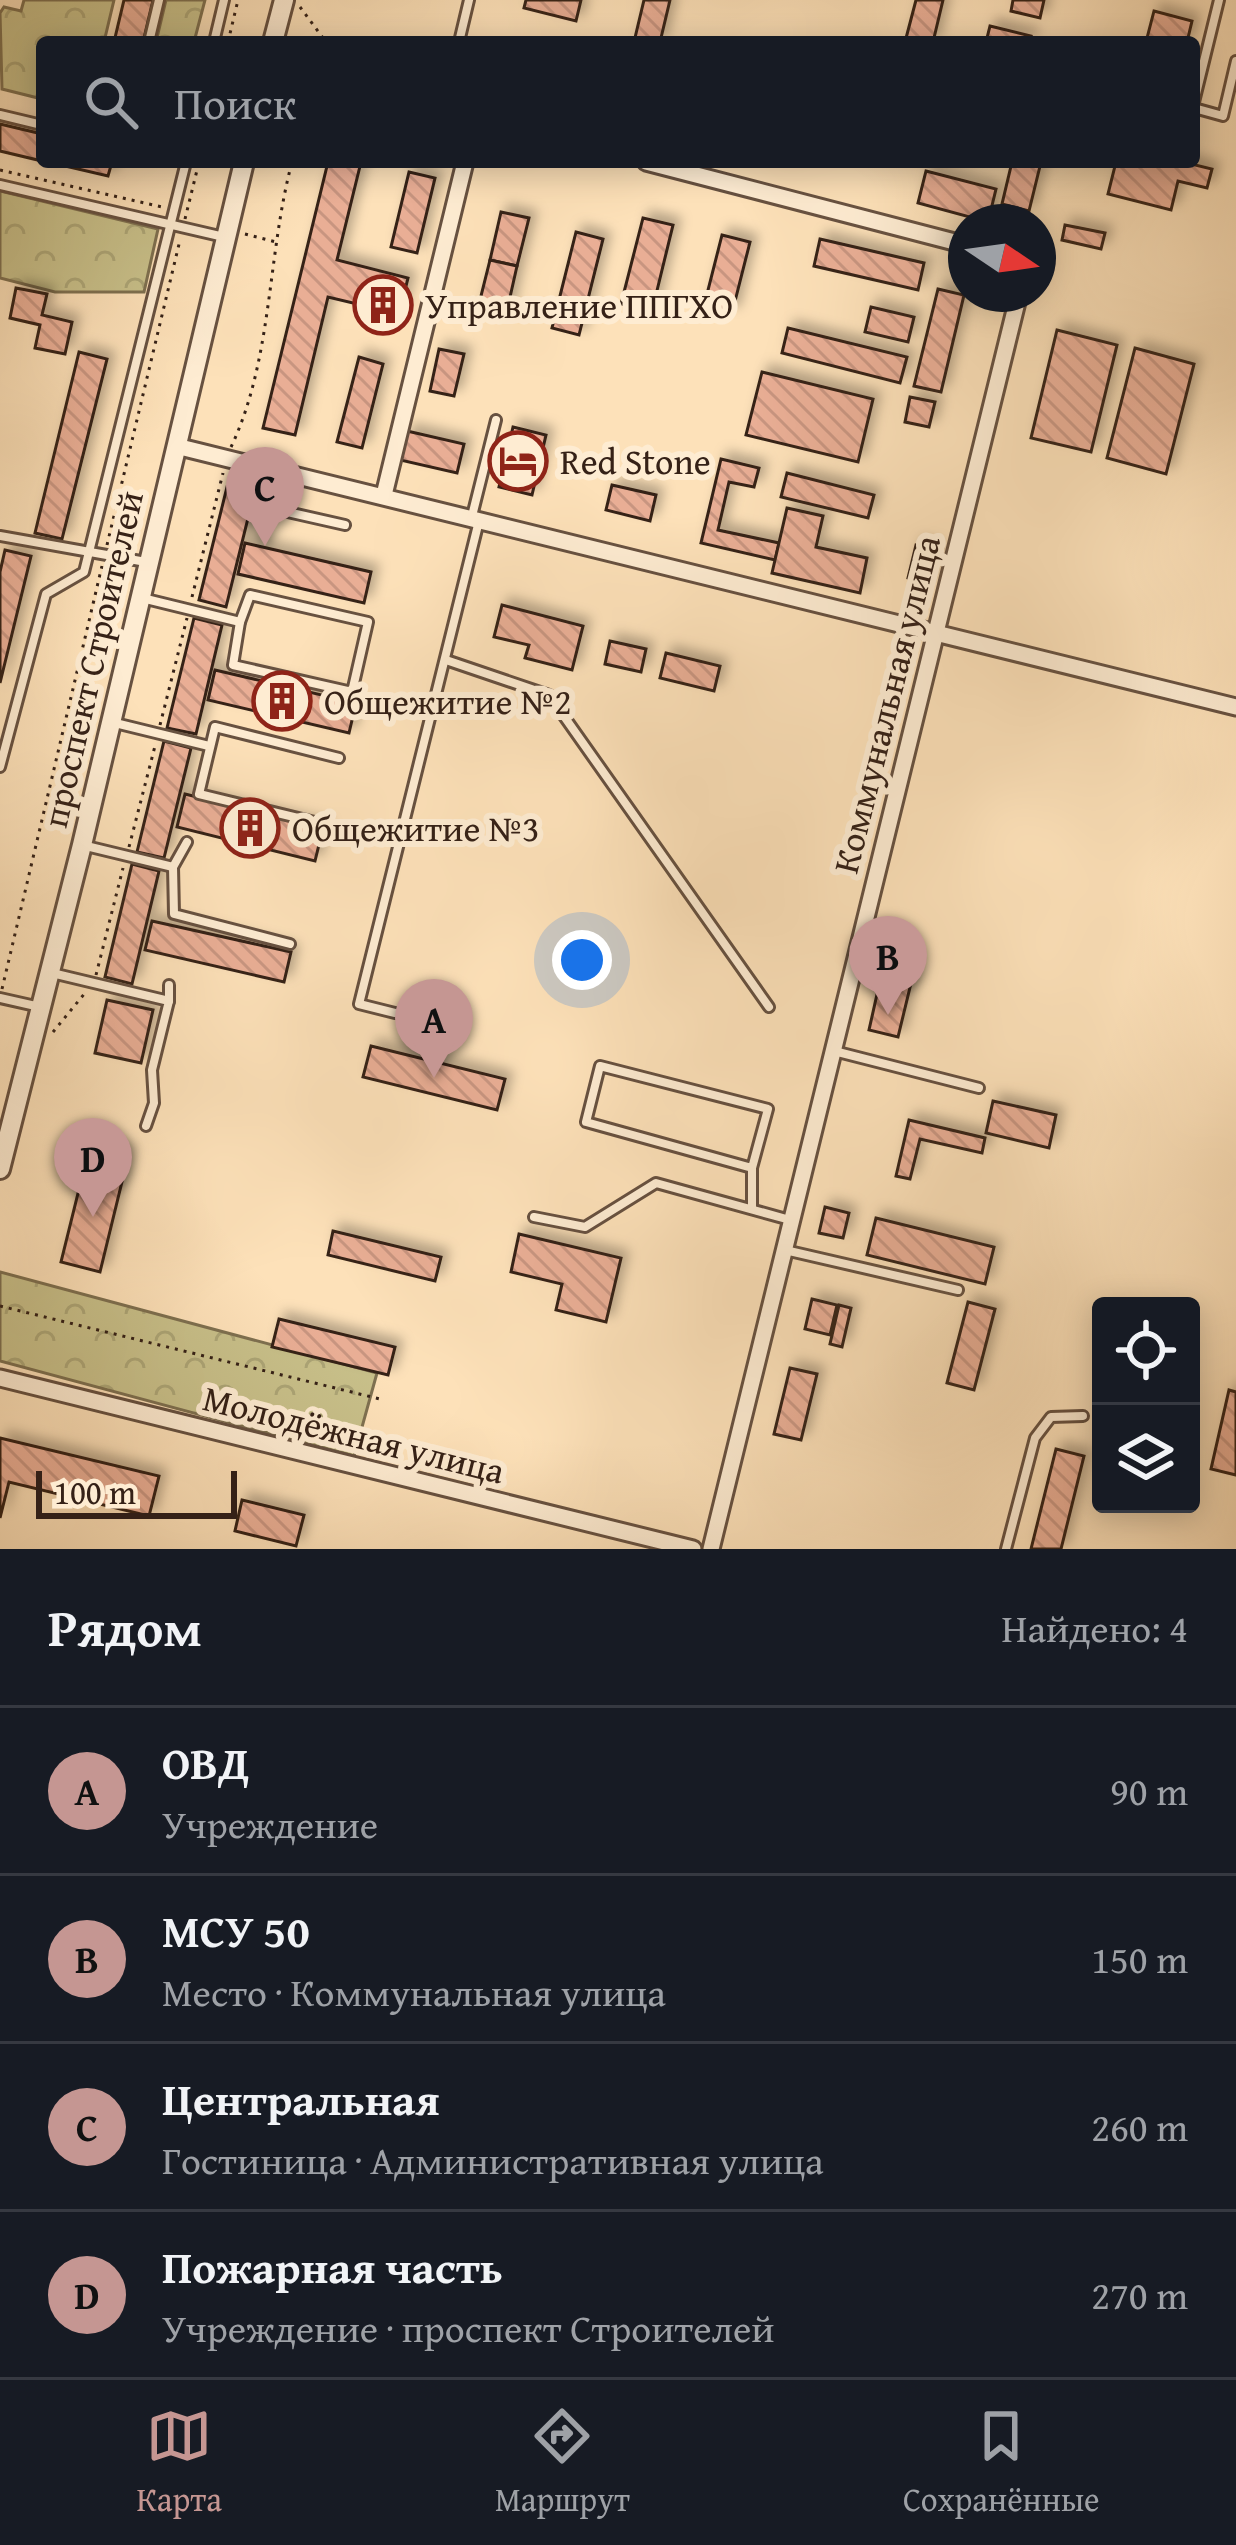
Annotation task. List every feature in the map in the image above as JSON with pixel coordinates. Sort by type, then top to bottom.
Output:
[{"type":"street","points":[[275,36],[284,0]]},
{"type":"street","name":"проспект Строителей","points":[[0,1169],[243,168]]},
{"type":"street","points":[[384,495],[464,168]]},
{"type":"street","points":[[669,168],[948,240]]},
{"type":"street","name":"Коммунальная улица","points":[[711,1549],[1014,312]]},
{"type":"street","points":[[176,446],[1236,706]]},
{"type":"street","name":"Молодёжная улица","points":[[0,1378],[693,1549]]},
{"type":"lane","points":[[150,36],[159,0]]},
{"type":"lane","points":[[215,36],[224,0]]},
{"type":"lane","points":[[460,36],[469,0]]},
{"type":"lane","points":[[1200,80],[1219,0]]},
{"type":"lane","points":[[1200,107],[1222,116],[1236,61]]},
{"type":"lane","points":[[0,115],[36,124]]},
{"type":"lane","points":[[0,766],[46,594],[84,572],[184,168]]},
{"type":"lane","points":[[0,185],[226,238]]},
{"type":"lane","points":[[394,1013],[359,1004],[446,660],[496,420]]},
{"type":"lane","points":[[269,469],[261,506],[346,525]]},
{"type":"lane","points":[[0,536],[148,562]]},
{"type":"lane","points":[[250,595],[368,622],[352,692],[233,665],[240,622],[250,595]]},
{"type":"lane","points":[[140,597],[240,622]]},
{"type":"lane","points":[[446,660],[549,695],[769,1006]]},
{"type":"lane","points":[[111,722],[209,746]]},
{"type":"lane","points":[[323,824],[199,794],[209,746],[215,727],[339,758]]},
{"type":"lane","points":[[187,842],[173,867],[174,914],[290,944]]},
{"type":"lane","points":[[82,845],[173,867]]},
{"type":"lane","points":[[50,973],[169,1001]]},
{"type":"lane","points":[[146,1126],[154,1103],[152,1070],[169,985]]},
{"type":"lane","points":[[0,998],[42,1007]]},
{"type":"lane","points":[[832,1051],[980,1088]]},
{"type":"lane","points":[[752,1168],[586,1122],[600,1066],[768,1109],[752,1168],[752,1210]]},
{"type":"lane","points":[[534,1216],[585,1228],[656,1184],[791,1220]]},
{"type":"lane","points":[[784,1250],[958,1289]]},
{"type":"lane","points":[[1006,1549],[1035,1438],[1051,1417],[1083,1416]]},
{"type":"path","points":[[229,36],[238,0]]},
{"type":"path","points":[[284,0],[298,4],[322,36]]},
{"type":"path","points":[[0,998],[197,168]]},
{"type":"path","points":[[50,1035],[94,983],[226,459],[240,428],[267,317],[279,210],[290,168]]},
{"type":"path","points":[[0,170],[173,210]]},
{"type":"path","points":[[0,1306],[380,1399]]},
{"type":"green space","points":[[24,0],[114,0],[105,36],[36,36],[36,98],[2,89],[0,13],[4,7],[21,11]]},
{"type":"green space","points":[[166,0],[205,0],[196,36],[157,36]]},
{"type":"green space","points":[[0,191],[158,229],[144,292],[55,292],[0,278]]},
{"type":"green space","points":[[0,1272],[377,1373],[354,1456],[0,1361]]},
{"type":"building","points":[[124,0],[153,0],[144,36],[115,36]]},
{"type":"building","points":[[526,0],[581,0],[576,21],[524,8]]},
{"type":"building","points":[[644,0],[670,0],[661,36],[635,36]]},
{"type":"building","points":[[916,0],[943,0],[934,36],[907,36]]},
{"type":"building","points":[[1013,0],[1044,0],[1040,18],[1011,11]]},
{"type":"building","points":[[1154,11],[1192,21],[1188,36],[1148,36]]},
{"type":"building","points":[[990,26],[1031,36],[988,36]]},
{"type":"building","points":[[0,124],[36,133],[36,160],[0,151]]},
{"type":"building","points":[[74,168],[110,168],[108,176]]},
{"type":"building","name":"Управление ППГХО","points":[[327,168],[360,168],[337,260],[408,278],[399,314],[328,297],[295,435],[263,428]]},
{"type":"building","points":[[1011,168],[1040,168],[1031,204],[1002,204]]},
{"type":"building","points":[[1114,168],[1212,169],[1207,188],[1178,181],[1171,210],[1108,194]]},
{"type":"building","points":[[926,171],[996,189],[992,204],[948,204],[948,211],[918,203]]},
{"type":"building","points":[[409,172],[435,178],[417,253],[391,247]]},
{"type":"building","points":[[501,212],[529,218],[517,266],[490,260]]},
{"type":"building","points":[[643,218],[673,225],[652,311],[621,304]]},
{"type":"building","points":[[1065,225],[1105,233],[1101,249],[1062,240]]},
{"type":"building","points":[[576,232],[603,239],[579,335],[552,328]]},
{"type":"building","points":[[722,235],[750,242],[732,313],[704,306]]},
{"type":"building","points":[[820,239],[924,263],[918,290],[814,266]]},
{"type":"building","points":[[490,260],[517,266],[506,315],[478,308]]},
{"type":"building","points":[[16,288],[47,294],[42,315],[72,322],[65,354],[35,348],[40,325],[10,318]]},
{"type":"building","points":[[938,289],[948,291],[948,312],[960,312],[941,392],[914,386]]},
{"type":"building","points":[[871,307],[914,317],[908,342],[865,332]]},
{"type":"building","points":[[788,328],[907,357],[900,383],[782,353]]},
{"type":"building","points":[[1057,330],[1117,345],[1091,452],[1031,438]]},
{"type":"building","points":[[1135,348],[1194,364],[1166,474],[1107,458]]},
{"type":"building","points":[[439,349],[464,354],[454,396],[430,391]]},
{"type":"building","points":[[79,352],[107,359],[62,539],[35,533]]},
{"type":"building","points":[[359,357],[383,364],[362,448],[337,442]]},
{"type":"building","points":[[762,372],[873,399],[858,462],[746,435]]},
{"type":"building","points":[[910,397],[935,402],[929,427],[905,422]]},
{"type":"building","name":"Red Stone","points":[[513,427],[546,435],[532,495],[499,487]]},
{"type":"building","points":[[407,431],[464,444],[457,473],[400,460]]},
{"type":"building","points":[[721,459],[759,468],[754,487],[729,482],[718,530],[779,543],[775,560],[701,543]]},
{"type":"building","points":[[787,473],[874,495],[868,518],[781,497]]},
{"type":"building","points":[[612,485],[656,495],[650,521],[606,510]]},
{"type":"building","points":[[227,487],[254,494],[226,607],[199,600]]},
{"type":"building","points":[[787,508],[823,516],[816,547],[867,558],[860,593],[772,573]]},
{"type":"building","name":"Общежитие №2","points":[[245,543],[371,572],[364,603],[238,574]]},
{"type":"building","points":[[916,545],[936,550],[928,583],[908,578]]},
{"type":"building","points":[[5,550],[31,556],[0,683],[0,572]]},
{"type":"building","points":[[502,605],[583,626],[572,670],[525,658],[529,645],[494,637]]},
{"type":"building","points":[[194,618],[222,625],[196,734],[167,728]]},
{"type":"building","points":[[610,641],[646,649],[641,672],[605,664]]},
{"type":"building","points":[[666,653],[720,666],[714,691],[660,678]]},
{"type":"building","name":"Общежитие №2","points":[[215,670],[356,703],[349,733],[208,700]]},
{"type":"building","points":[[164,741],[191,748],[164,858],[137,852]]},
{"type":"building","name":"Общежитие №3","points":[[185,794],[323,828],[315,861],[177,827]]},
{"type":"building","points":[[132,864],[159,871],[132,984],[105,977]]},
{"type":"building","points":[[152,921],[291,952],[284,982],[145,950]]},
{"type":"building","points":[[882,972],[912,979],[898,1037],[869,1030]]},
{"type":"building","points":[[107,1000],[153,1010],[141,1063],[95,1053]]},
{"type":"building","points":[[371,1046],[505,1079],[497,1110],[363,1077]]},
{"type":"building","points":[[993,1101],[1056,1115],[1049,1148],[986,1133]]},
{"type":"building","points":[[909,1120],[985,1138],[982,1153],[920,1139],[910,1179],[896,1176]]},
{"type":"building","points":[[68,1137],[129,1153],[100,1272],[61,1262],[83,1173],[60,1167]]},
{"type":"building","points":[[825,1207],[849,1213],[843,1238],[819,1233]]},
{"type":"building","points":[[876,1218],[994,1247],[985,1284],[867,1255]]},
{"type":"building","points":[[333,1231],[441,1257],[435,1281],[328,1255]]},
{"type":"building","points":[[519,1234],[621,1258],[606,1322],[556,1310],[562,1284],[511,1272]]},
{"type":"building","points":[[812,1299],[837,1305],[830,1335],[805,1329]]},
{"type":"building","points":[[968,1302],[995,1309],[974,1390],[947,1383]]},
{"type":"building","points":[[839,1305],[851,1308],[842,1347],[830,1344]]},
{"type":"building","points":[[279,1319],[395,1347],[388,1375],[272,1347]]},
{"type":"building","points":[[790,1368],[817,1374],[801,1440],[774,1434]]},
{"type":"building","points":[[1229,1390],[1236,1392],[1236,1475],[1211,1469]]},
{"type":"building","points":[[0,1438],[159,1476],[149,1516],[9,1482],[0,1518]]},
{"type":"building","points":[[1056,1449],[1084,1456],[1061,1549],[1031,1549]]},
{"type":"building","points":[[242,1500],[304,1515],[296,1546],[235,1531]]},
{"type":"place","name":"Управление ППГХО","points":[[383,305]]},
{"type":"place","name":"Red Stone","points":[[518,461]]},
{"type":"place","name":"Центральная","points":[[265,546]]},
{"type":"place","name":"Общежитие №2","points":[[282,701]]},
{"type":"place","name":"Общежитие №3","points":[[250,828]]},
{"type":"place","name":"МСУ 50","points":[[888,1015]]},
{"type":"place","name":"ОВД","points":[[434,1078]]},
{"type":"place","name":"Пожарная часть","points":[[93,1217]]}]
